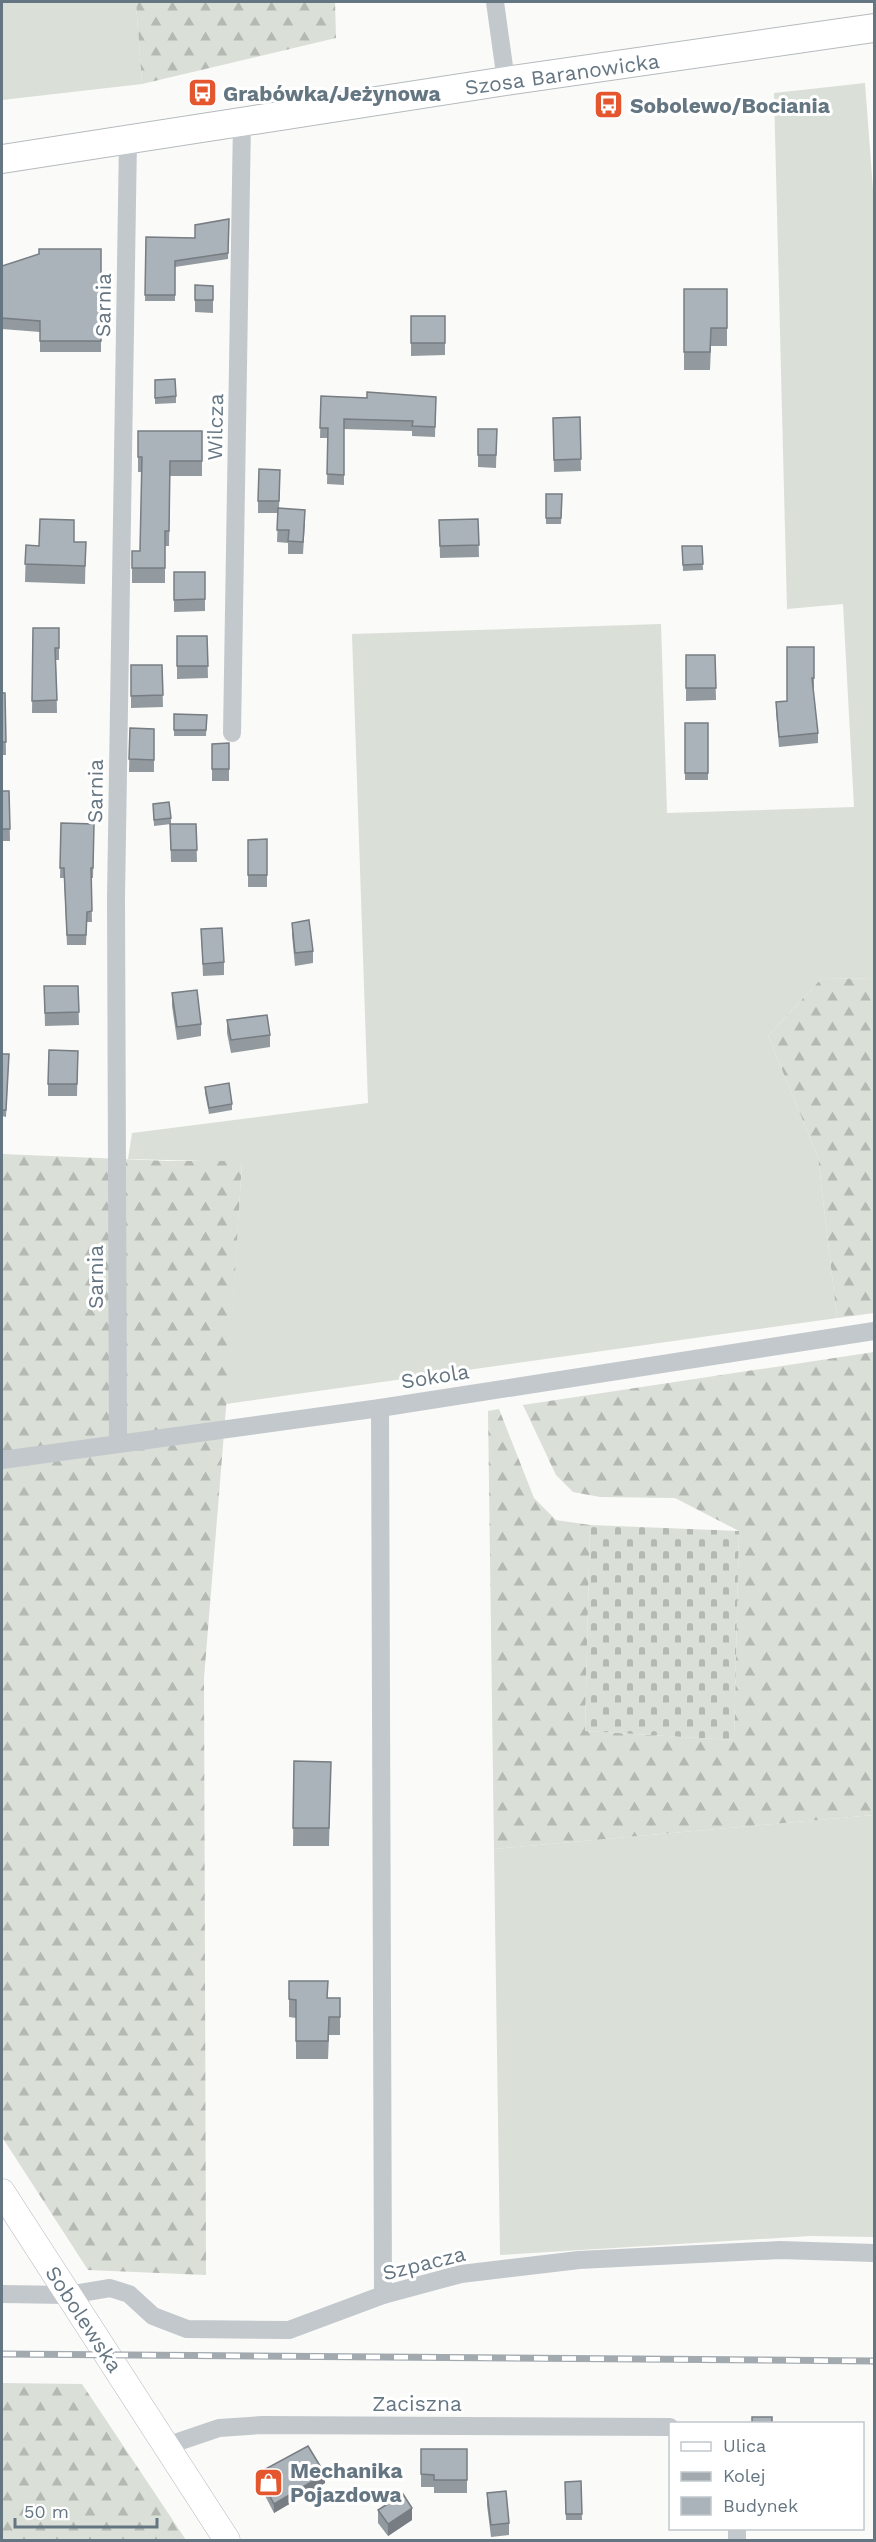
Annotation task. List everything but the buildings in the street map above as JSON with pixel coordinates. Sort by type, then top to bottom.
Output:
[{"type":"main road","name":"Szosa Baranowicka","points":[[2,159],[506,81],[874,28]]},
{"type":"street","points":[[495,2],[506,81]]},
{"type":"street","name":"Wilcza","points":[[232,733],[242,121]]},
{"type":"street","name":"Sarnia","points":[[118,1443],[116,898],[128,139]]},
{"type":"street","name":"Sokola","points":[[2,1460],[380,1408],[874,1331]]},
{"type":"street","points":[[380,1408],[383,2295]]},
{"type":"street","name":"Sobolewska","points":[[2,2192],[227,2541]]},
{"type":"street","name":"Szpacza","points":[[2,2294],[68,2295],[110,2288],[129,2294],[153,2316],[187,2329],[289,2330],[383,2295],[461,2274],[579,2260],[780,2250],[874,2253]]},
{"type":"street","name":"Zaciszna","points":[[166,2446],[219,2428],[262,2425],[669,2427]]},
{"type":"green space","points":[[2,2],[136,2],[142,84],[2,100]]},
{"type":"green space","points":[[136,2],[335,2],[336,38],[142,84]]},
{"type":"green space","points":[[865,83],[874,203],[874,979],[822,978],[768,1036],[818,1157],[837,1318],[226,1404],[242,1162],[128,1159],[132,1133],[368,1103],[352,634],[661,624],[667,813],[854,807],[843,604],[787,609],[774,93]]},
{"type":"green space","points":[[822,978],[874,979],[874,1313],[837,1318],[818,1157],[768,1036]]},
{"type":"green space","points":[[2,1154],[169,1161],[242,1161],[228,1384],[204,1678],[206,2275],[88,2270],[2,2137]]},
{"type":"green space","points":[[874,1352],[874,1815],[494,1849],[488,1411],[499,1409],[534,1498],[556,1520],[590,1525],[585,1731],[734,1740],[739,1531],[675,1498],[600,1497],[573,1492],[556,1475],[523,1405]]},
{"type":"green space","points":[[590,1525],[739,1531],[734,1740],[585,1731]]},
{"type":"green space","points":[[874,1815],[874,2237],[810,2236],[500,2255],[494,1849]]},
{"type":"green space","points":[[2,2383],[82,2384],[186,2540],[2,2540]]},
{"type":"railway","points":[[2,2354],[874,2361]]},
{"type":"place","name":"Grabówka/Jeżynowa","points":[[202,93]]},
{"type":"place","name":"Sobolewo/Bociania","points":[[609,105]]},
{"type":"place","name":"Mechanika Pojazdowa","points":[[269,2482]]}]
